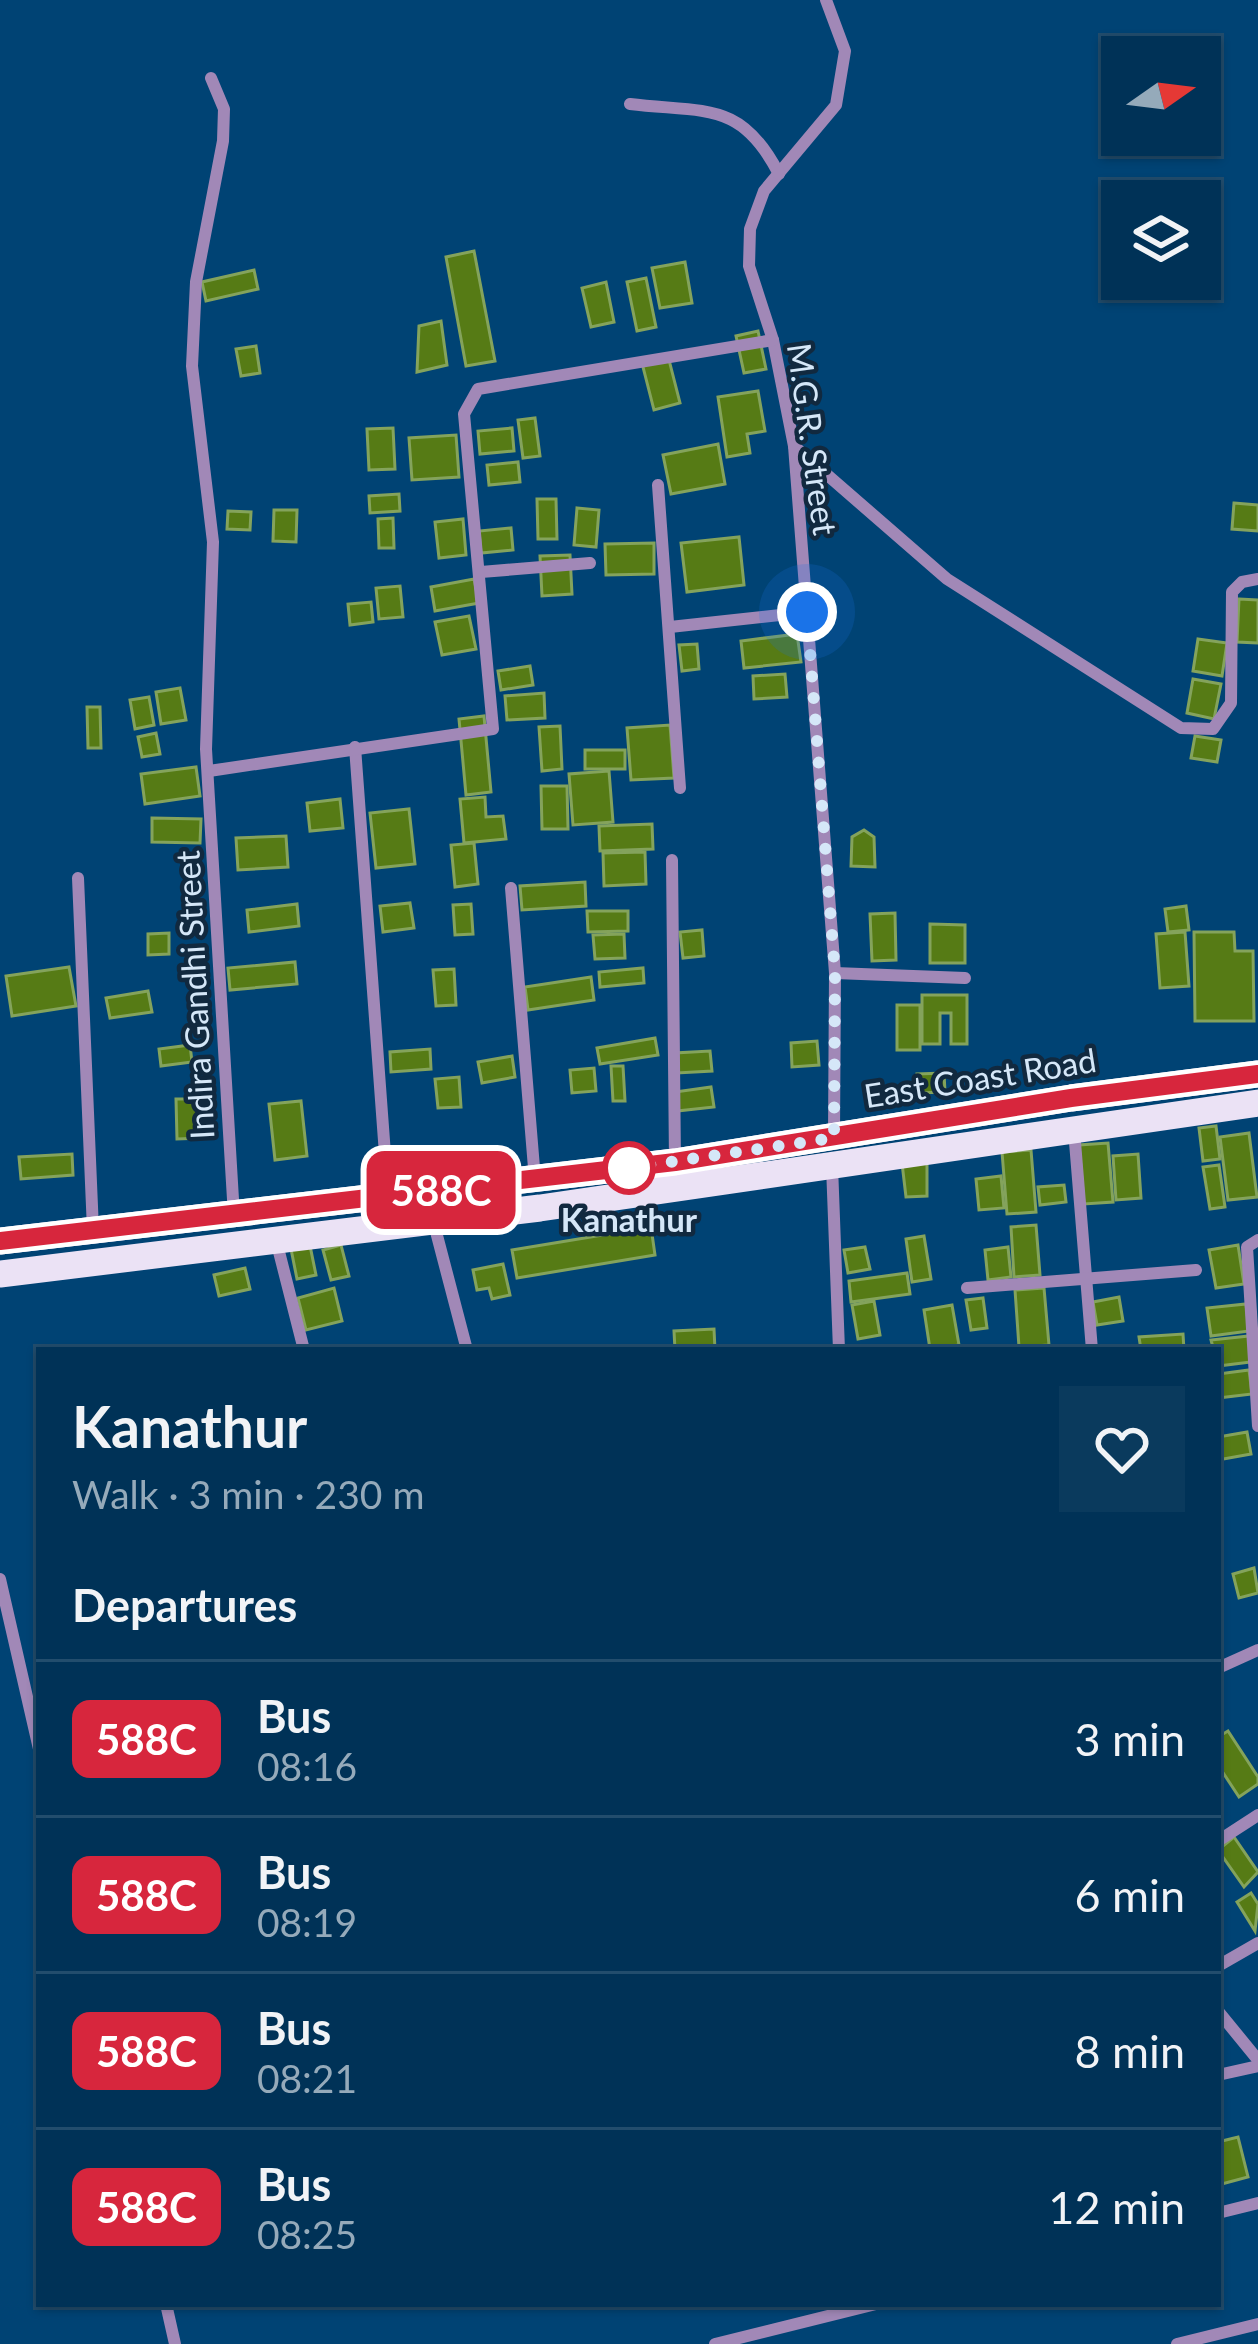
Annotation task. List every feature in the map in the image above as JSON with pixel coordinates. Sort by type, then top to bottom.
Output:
[{"type":"main road","name":"East Coast Road","points":[[0,1274],[434,1222],[833,1152],[1071,1098],[1258,1074]]},
{"type":"main road","name":"East Coast Road","points":[[0,1240],[234,1217],[675,1162],[1074,1129],[1258,1103]]},
{"type":"street","name":"M.G.R. Street","points":[[826,0],[845,50],[836,105],[764,191],[751,229],[749,266],[773,340],[794,446],[835,973],[833,1152],[839,1347]]},
{"type":"street","name":"Indira Gandhi Street","points":[[211,78],[224,109],[223,141],[196,281],[192,366],[213,542],[209,770],[234,1217]]},
{"type":"street","points":[[630,104],[728,116],[749,126],[779,174]]},
{"type":"street","points":[[209,770],[493,729],[464,413],[478,389],[773,340]]},
{"type":"street","points":[[794,446],[946,579],[1181,728],[1213,729],[1224,718],[1231,703],[1232,592],[1242,582],[1258,579]]},
{"type":"street","points":[[658,485],[680,788]]},
{"type":"street","points":[[481,572],[590,563]]},
{"type":"street","points":[[670,627],[807,612]]},
{"type":"street","points":[[356,747],[388,1196]]},
{"type":"street","points":[[672,860],[675,1162]]},
{"type":"street","points":[[78,878],[93,1230]]},
{"type":"street","points":[[511,888],[535,1180]]},
{"type":"street","points":[[835,973],[964,978]]},
{"type":"street","points":[[1074,1129],[1092,1347]]},
{"type":"street","points":[[434,1222],[465,1347]]},
{"type":"street","points":[[276,1239],[303,1347]]},
{"type":"street","points":[[1258,1240],[1247,1247],[1258,1426]]},
{"type":"street","points":[[967,1288],[1196,1270]]},
{"type":"street","points":[[0,1579],[36,1736]]},
{"type":"street","points":[[1221,1667],[1258,1650]]},
{"type":"street","points":[[1221,1838],[1258,1815]]},
{"type":"street","points":[[1221,1964],[1258,1943]]},
{"type":"street","points":[[1221,2015],[1258,2063],[1221,2074]]},
{"type":"street","points":[[1221,2212],[1258,2203]]},
{"type":"street","points":[[167,2307],[176,2344]]},
{"type":"street","points":[[716,2344],[864,2307]]},
{"type":"street","points":[[1178,2344],[1258,2324]]},
{"type":"building","points":[[474,251],[495,361],[466,366],[446,257]]},
{"type":"building","points":[[685,262],[692,303],[660,308],[652,268]]},
{"type":"building","points":[[254,270],[258,289],[206,301],[202,282]]},
{"type":"building","points":[[646,278],[656,327],[637,331],[627,282]]},
{"type":"building","points":[[606,282],[614,322],[591,327],[582,288]]},
{"type":"building","points":[[441,321],[447,365],[417,372],[419,326]]},
{"type":"building","points":[[758,331],[766,369],[744,373],[736,336]]},
{"type":"building","points":[[256,346],[260,373],[241,376],[236,349]]},
{"type":"building","points":[[668,356],[680,403],[654,410],[642,363]]},
{"type":"building","points":[[758,391],[765,431],[747,434],[750,453],[727,457],[718,397]]},
{"type":"building","points":[[535,418],[540,456],[523,458],[518,420]]},
{"type":"building","points":[[393,428],[395,469],[369,470],[367,429]]},
{"type":"building","points":[[512,428],[514,451],[480,454],[478,431]]},
{"type":"building","points":[[456,435],[459,477],[412,480],[409,438]]},
{"type":"building","points":[[718,444],[725,484],[671,494],[663,455]]},
{"type":"building","points":[[518,462],[520,482],[489,485],[487,465]]},
{"type":"building","points":[[399,494],[400,511],[370,513],[369,496]]},
{"type":"building","points":[[537,499],[556,499],[557,539],[538,539]]},
{"type":"building","points":[[1234,503],[1258,505],[1258,531],[1232,529]]},
{"type":"building","points":[[577,508],[599,510],[596,547],[574,545]]},
{"type":"building","points":[[274,510],[297,510],[296,542],[273,541]]},
{"type":"building","points":[[228,511],[251,512],[250,530],[227,529]]},
{"type":"building","points":[[393,518],[394,548],[379,548],[378,519]]},
{"type":"building","points":[[463,519],[466,555],[439,558],[435,522]]},
{"type":"building","points":[[511,528],[513,550],[481,553],[479,531]]},
{"type":"building","points":[[739,537],[744,585],[687,592],[681,543]]},
{"type":"building","points":[[654,543],[654,574],[606,575],[605,544]]},
{"type":"building","points":[[570,555],[572,594],[542,596],[540,556]]},
{"type":"building","points":[[474,579],[479,603],[435,611],[431,587]]},
{"type":"building","points":[[400,586],[403,617],[379,619],[376,588]]},
{"type":"building","points":[[1239,599],[1258,600],[1258,643],[1237,642]]},
{"type":"building","points":[[371,602],[373,622],[350,625],[348,604]]},
{"type":"building","points":[[469,616],[476,649],[442,655],[435,622]]},
{"type":"building","points":[[797,634],[801,662],[744,668],[741,641]]},
{"type":"building","points":[[1198,639],[1227,643],[1222,676],[1193,671]]},
{"type":"building","points":[[697,644],[699,669],[682,671],[679,645]]},
{"type":"building","points":[[530,666],[533,685],[501,690],[498,671]]},
{"type":"building","points":[[785,674],[787,697],[754,699],[753,676]]},
{"type":"building","points":[[1193,679],[1221,684],[1214,719],[1187,713]]},
{"type":"building","points":[[180,688],[186,720],[161,724],[156,692]]},
{"type":"building","points":[[544,693],[545,718],[507,720],[505,696]]},
{"type":"building","points":[[149,697],[154,725],[135,729],[130,700]]},
{"type":"building","points":[[87,707],[100,707],[101,748],[88,748]]},
{"type":"building","points":[[484,716],[491,792],[466,795],[459,719]]},
{"type":"building","points":[[670,725],[674,778],[631,780],[627,728]]},
{"type":"building","points":[[560,726],[562,769],[542,771],[539,727]]},
{"type":"building","points":[[156,733],[160,754],[142,757],[138,737]]},
{"type":"building","points":[[1195,736],[1221,740],[1217,762],[1191,758]]},
{"type":"building","points":[[585,750],[625,750],[625,769],[585,769]]},
{"type":"building","points":[[196,767],[200,796],[145,804],[141,774]]},
{"type":"building","points":[[609,771],[613,822],[573,825],[569,774]]},
{"type":"building","points":[[541,786],[567,786],[568,829],[542,829]]},
{"type":"building","points":[[485,797],[486,817],[503,816],[506,839],[464,843],[460,799]]},
{"type":"building","points":[[340,799],[343,828],[310,831],[307,803]]},
{"type":"building","points":[[409,809],[415,864],[376,868],[370,813]]},
{"type":"building","points":[[152,818],[201,819],[200,843],[152,842]]},
{"type":"building","points":[[652,824],[653,849],[600,851],[599,826]]},
{"type":"building","points":[[864,830],[874,837],[875,867],[851,866],[852,837]]},
{"type":"building","points":[[286,836],[288,867],[238,870],[236,838]]},
{"type":"building","points":[[474,843],[478,884],[455,887],[451,845]]},
{"type":"building","points":[[645,852],[646,884],[604,886],[603,853]]},
{"type":"building","points":[[585,882],[586,906],[522,910],[520,886]]},
{"type":"building","points":[[410,903],[414,928],[383,932],[380,906]]},
{"type":"building","points":[[297,904],[299,926],[249,932],[247,910]]},
{"type":"building","points":[[471,904],[473,934],[455,935],[453,905]]},
{"type":"building","points":[[1186,906],[1189,930],[1168,932],[1165,909]]},
{"type":"building","points":[[587,911],[628,911],[628,931],[588,932]]},
{"type":"building","points":[[895,913],[896,960],[872,961],[870,914]]},
{"type":"building","points":[[930,924],[965,925],[965,963],[930,963]]},
{"type":"building","points":[[702,930],[704,956],[683,958],[680,932]]},
{"type":"building","points":[[1185,932],[1189,986],[1160,988],[1156,934]]},
{"type":"building","points":[[1194,932],[1234,932],[1235,951],[1253,951],[1254,1021],[1195,1021]]},
{"type":"building","points":[[169,933],[169,954],[148,955],[148,934]]},
{"type":"building","points":[[624,934],[625,958],[595,959],[593,935]]},
{"type":"building","points":[[295,962],[297,984],[230,990],[228,968]]},
{"type":"building","points":[[69,967],[76,1006],[12,1016],[6,976]]},
{"type":"building","points":[[643,968],[644,983],[600,987],[599,972]]},
{"type":"building","points":[[454,969],[456,1005],[436,1006],[433,970]]},
{"type":"building","points":[[591,977],[594,1000],[528,1010],[525,987]]},
{"type":"building","points":[[148,991],[152,1012],[110,1018],[106,998]]},
{"type":"building","points":[[922,995],[967,995],[967,1044],[951,1044],[951,1013],[940,1013],[940,1044],[922,1044]]},
{"type":"building","points":[[897,1005],[920,1005],[920,1050],[897,1050]]},
{"type":"building","points":[[655,1038],[658,1055],[600,1064],[597,1048]]},
{"type":"building","points":[[817,1041],[819,1065],[792,1067],[791,1043]]},
{"type":"building","points":[[190,1045],[192,1062],[161,1066],[159,1049]]},
{"type":"building","points":[[430,1049],[431,1069],[391,1072],[390,1052]]},
{"type":"building","points":[[710,1051],[712,1071],[677,1073],[675,1053]]},
{"type":"building","points":[[512,1056],[515,1077],[482,1083],[478,1062]]},
{"type":"building","points":[[611,1066],[623,1066],[625,1101],[613,1101]]},
{"type":"building","points":[[594,1068],[596,1091],[572,1093],[570,1070]]},
{"type":"building","points":[[944,1073],[945,1092],[918,1093],[917,1074]]},
{"type":"building","points":[[459,1077],[461,1107],[438,1108],[435,1079]]},
{"type":"building","points":[[711,1087],[714,1107],[677,1111],[675,1092]]},
{"type":"building","points":[[176,1099],[201,1099],[202,1138],[177,1139]]},
{"type":"building","points":[[301,1101],[307,1156],[275,1160],[269,1104]]},
{"type":"building","points":[[1216,1126],[1220,1159],[1203,1161],[1199,1128]]},
{"type":"building","points":[[1249,1133],[1257,1197],[1228,1200],[1220,1137]]},
{"type":"building","points":[[1108,1143],[1113,1202],[1084,1204],[1079,1145]]},
{"type":"building","points":[[1031,1150],[1036,1212],[1007,1214],[1002,1152]]},
{"type":"building","points":[[72,1154],[73,1175],[21,1179],[19,1157]]},
{"type":"building","points":[[1138,1154],[1141,1198],[1116,1200],[1113,1156]]},
{"type":"building","points":[[927,1160],[927,1196],[906,1197],[902,1163]]},
{"type":"building","points":[[1219,1165],[1225,1207],[1210,1209],[1203,1167]]},
{"type":"building","points":[[1001,1176],[1004,1208],[979,1210],[976,1179]]},
{"type":"building","points":[[1064,1185],[1066,1202],[1040,1205],[1038,1187]]},
{"type":"building","points":[[1036,1225],[1040,1275],[1014,1277],[1011,1227]]},
{"type":"building","points":[[651,1227],[655,1255],[517,1278],[512,1250]]},
{"type":"building","points":[[307,1231],[316,1275],[297,1279],[288,1234]]},
{"type":"building","points":[[924,1236],[931,1279],[912,1282],[906,1239]]},
{"type":"building","points":[[341,1245],[349,1276],[331,1280],[323,1250]]},
{"type":"building","points":[[1238,1245],[1244,1284],[1216,1288],[1209,1250]]},
{"type":"building","points":[[865,1247],[870,1269],[848,1273],[844,1250]]},
{"type":"building","points":[[1008,1247],[1011,1277],[988,1280],[985,1250]]},
{"type":"building","points":[[503,1264],[510,1295],[492,1299],[489,1288],[477,1290],[473,1270]]},
{"type":"building","points":[[245,1268],[250,1289],[219,1296],[214,1275]]},
{"type":"building","points":[[907,1273],[910,1294],[851,1302],[849,1281]]},
{"type":"building","points":[[334,1288],[342,1321],[306,1330],[298,1298]]},
{"type":"building","points":[[1044,1288],[1049,1345],[1019,1347],[1015,1290]]},
{"type":"building","points":[[1119,1297],[1123,1321],[1097,1325],[1093,1302]]},
{"type":"building","points":[[983,1298],[987,1328],[971,1330],[966,1300]]},
{"type":"building","points":[[874,1301],[880,1335],[858,1339],[852,1305]]},
{"type":"building","points":[[1246,1304],[1249,1331],[1211,1336],[1207,1308]]},
{"type":"building","points":[[952,1305],[959,1345],[930,1347],[924,1310]]},
{"type":"building","points":[[714,1329],[715,1347],[675,1347],[674,1331]]},
{"type":"building","points":[[1183,1334],[1184,1347],[1141,1347],[1139,1337]]},
{"type":"building","points":[[1249,1336],[1251,1362],[1221,1366],[1221,1347],[1213,1347],[1211,1340]]},
{"type":"building","points":[[1249,1370],[1252,1394],[1221,1398],[1221,1374]]},
{"type":"building","points":[[1247,1432],[1251,1454],[1221,1459],[1221,1436]]},
{"type":"building","points":[[1254,1568],[1258,1593],[1239,1598],[1233,1574]]},
{"type":"building","points":[[1228,1731],[1258,1777],[1258,1784],[1239,1797],[1221,1770],[1221,1735]]},
{"type":"building","points":[[1234,1837],[1258,1872],[1244,1887],[1221,1854],[1221,1848]]},
{"type":"building","points":[[1251,1893],[1258,1904],[1255,1931],[1237,1902]]},
{"type":"building","points":[[1238,2137],[1248,2177],[1221,2184],[1221,2141]]},
{"type":"bus line","name":"588C","points":[[0,1241],[675,1162],[1071,1098],[1258,1074]]},
{"type":"place","name":"Kanathur","points":[[629,1168]]},
{"type":"route","points":[[629,1168],[834,1138],[835,973],[807,612]]}]
